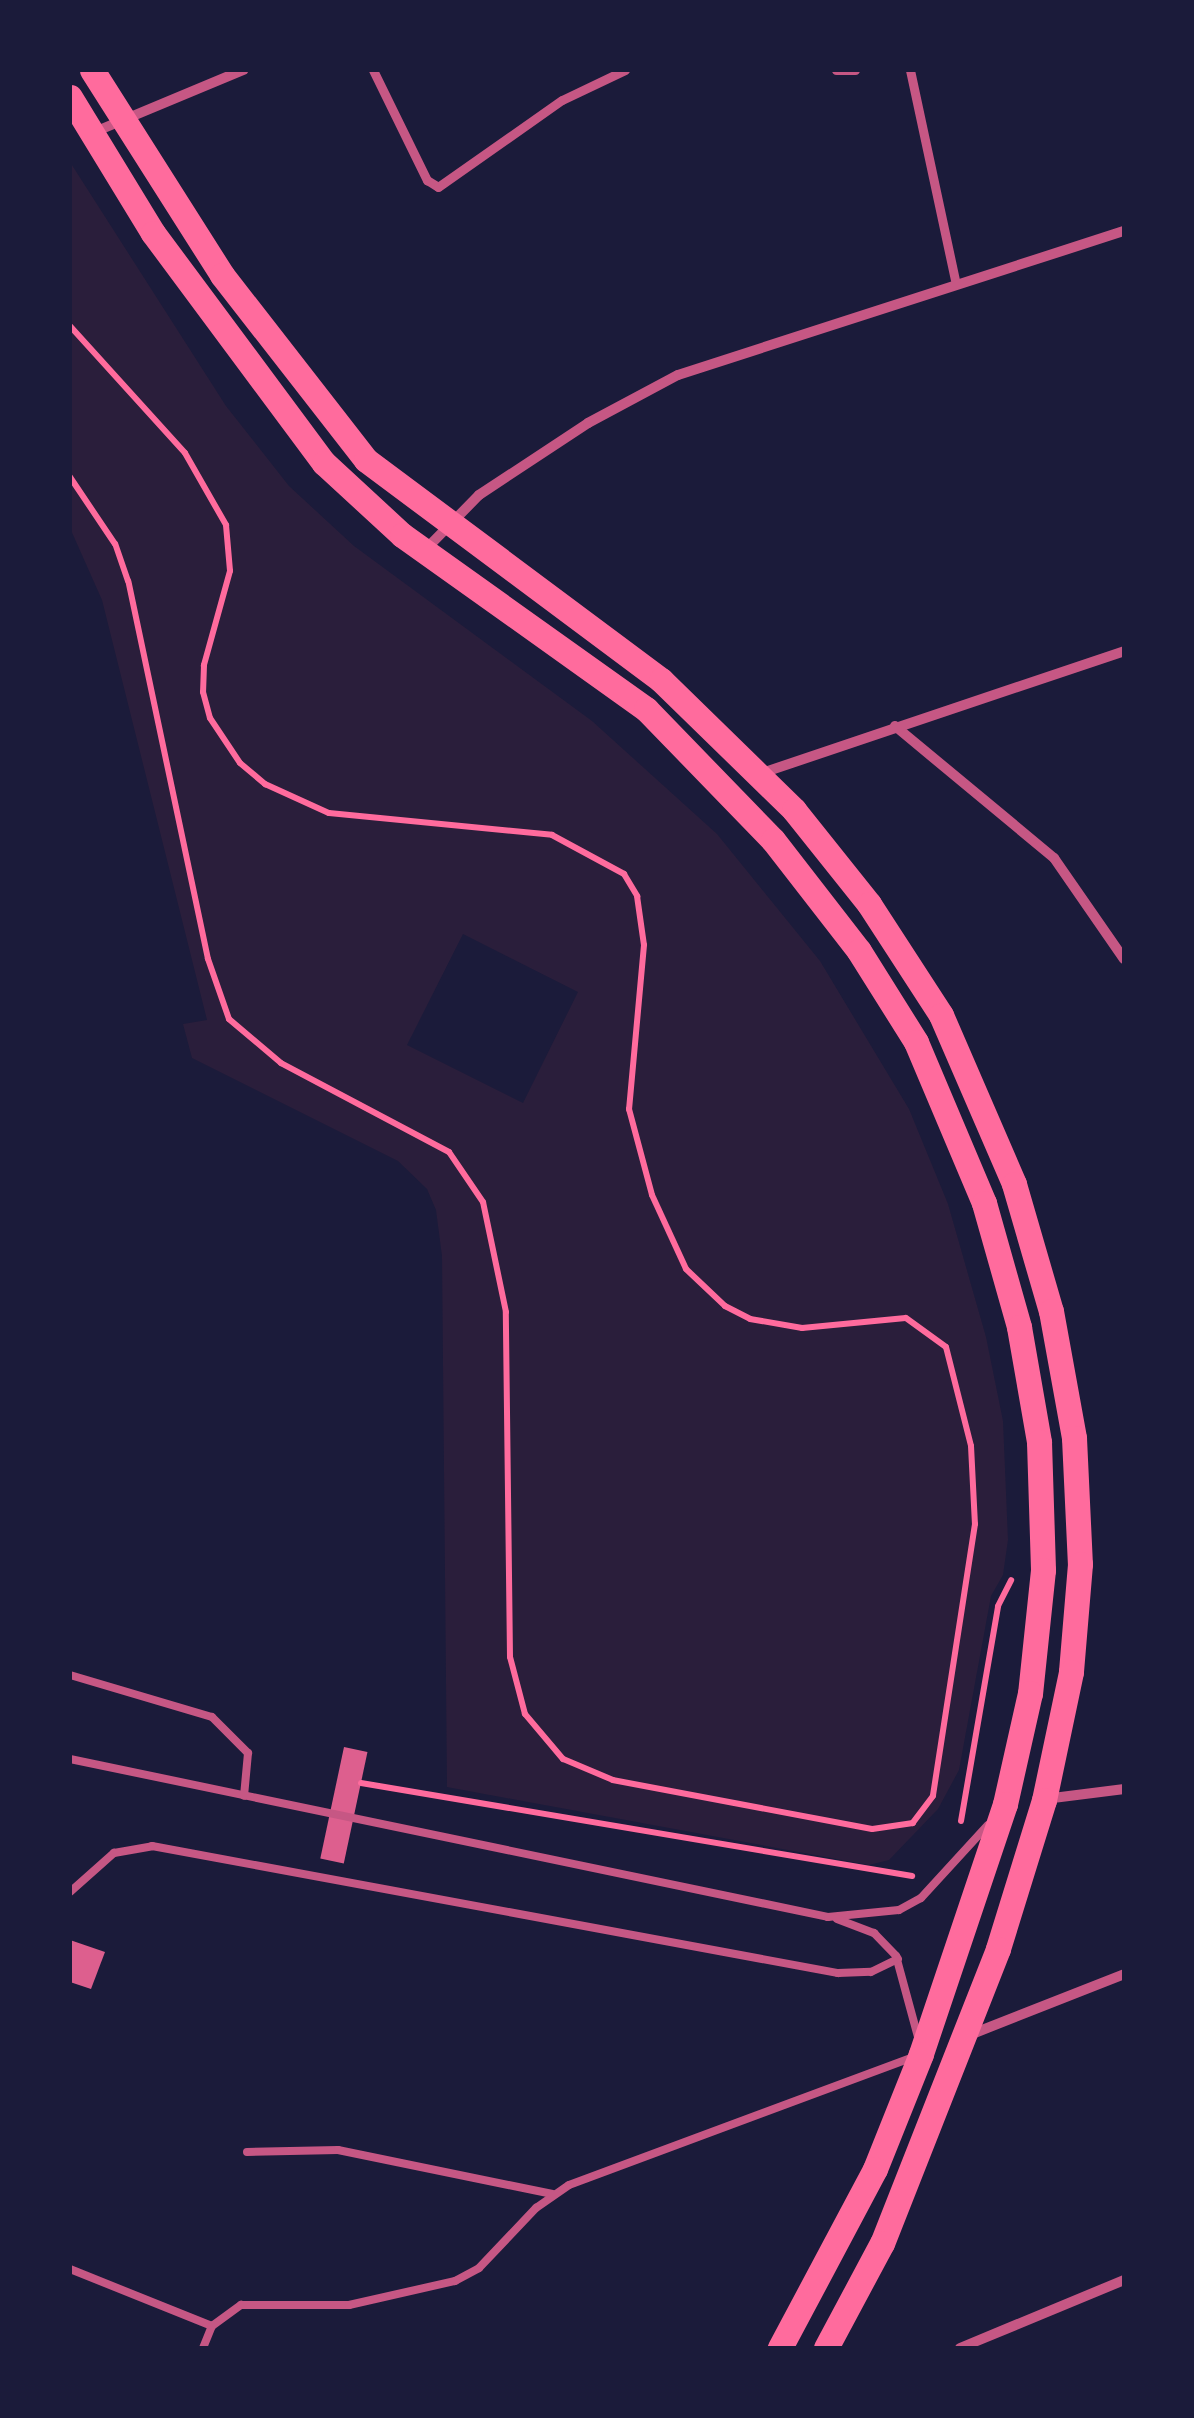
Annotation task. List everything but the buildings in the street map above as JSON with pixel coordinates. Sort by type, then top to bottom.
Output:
[{"type":"main road","points":[[92,70],[179,214],[317,403],[383,476],[661,680],[762,774],[869,904],[942,1016],[993,1125],[1035,1249],[1066,1379],[1080,1504],[1070,1672],[1044,1800],[964,2038],[882,2243],[826,2348]]},
{"type":"main road","points":[[70,97],[290,426],[363,502],[646,709],[733,792],[859,952],[940,1089],[1003,1264],[1039,1442],[1040,1632],[1005,1804],[921,2054],[868,2185],[780,2348]]},
{"type":"street","points":[[91,133],[243,70]]},
{"type":"street","points":[[373,70],[428,180],[438,186],[562,100],[626,70]]},
{"type":"street","points":[[836,70],[855,70]]},
{"type":"street","points":[[910,70],[956,284]]},
{"type":"street","points":[[425,550],[470,501],[588,424],[664,382],[1124,231]]},
{"type":"street","points":[[762,774],[1124,651]]},
{"type":"street","points":[[895,726],[1054,858],[1124,960]]},
{"type":"street","points":[[1044,1800],[1124,1788]]},
{"type":"street","points":[[964,2038],[1124,1974]]},
{"type":"street","points":[[960,2348],[1124,2280]]},
{"type":"lane","points":[[70,1676],[212,1717],[248,1753],[244,1796]]},
{"type":"lane","points":[[70,1759],[828,1916],[874,1933],[898,1959],[921,2054],[553,2194],[479,2268],[455,2280],[349,2305],[261,2300],[212,2326],[203,2348]]},
{"type":"lane","points":[[828,1916],[900,1910],[922,1898],[1005,1804]]},
{"type":"lane","points":[[70,1892],[114,1852],[152,1846],[838,1974],[871,1972],[898,1959]]},
{"type":"lane","points":[[247,2152],[338,2150],[553,2194]]},
{"type":"lane","points":[[70,2269],[212,2326]]},
{"type":"path","points":[[70,326],[185,453],[226,524],[230,571],[204,665],[203,692],[210,718],[240,762],[265,784],[328,812],[552,836],[624,874],[637,896],[644,932],[629,1109],[652,1195],[686,1269],[725,1306],[750,1319],[802,1328],[906,1318],[946,1347],[969,1430],[975,1524],[933,1796],[913,1823],[872,1829],[613,1780],[563,1759],[525,1714],[510,1658],[506,1312],[483,1202],[449,1152],[281,1063],[230,1018],[208,958],[128,580],[108,530],[70,477]]},
{"type":"path","points":[[956,1835],[998,1606],[1015,1566]]},
{"type":"path","points":[[361,1783],[894,1877],[926,1870]]},
{"type":"shaded area","points":[[70,162],[226,406],[289,486],[354,546],[592,721],[717,834],[820,961],[909,1109],[948,1204],[986,1337],[1003,1421],[1008,1540],[1003,1575],[991,1596],[959,1770],[938,1809],[889,1860],[869,1865],[447,1787],[442,1256],[436,1210],[427,1189],[398,1161],[192,1058],[183,1024],[207,1020],[102,600],[70,528]],"holes":[[[463,934],[578,992],[523,1103],[407,1045]]]}]
